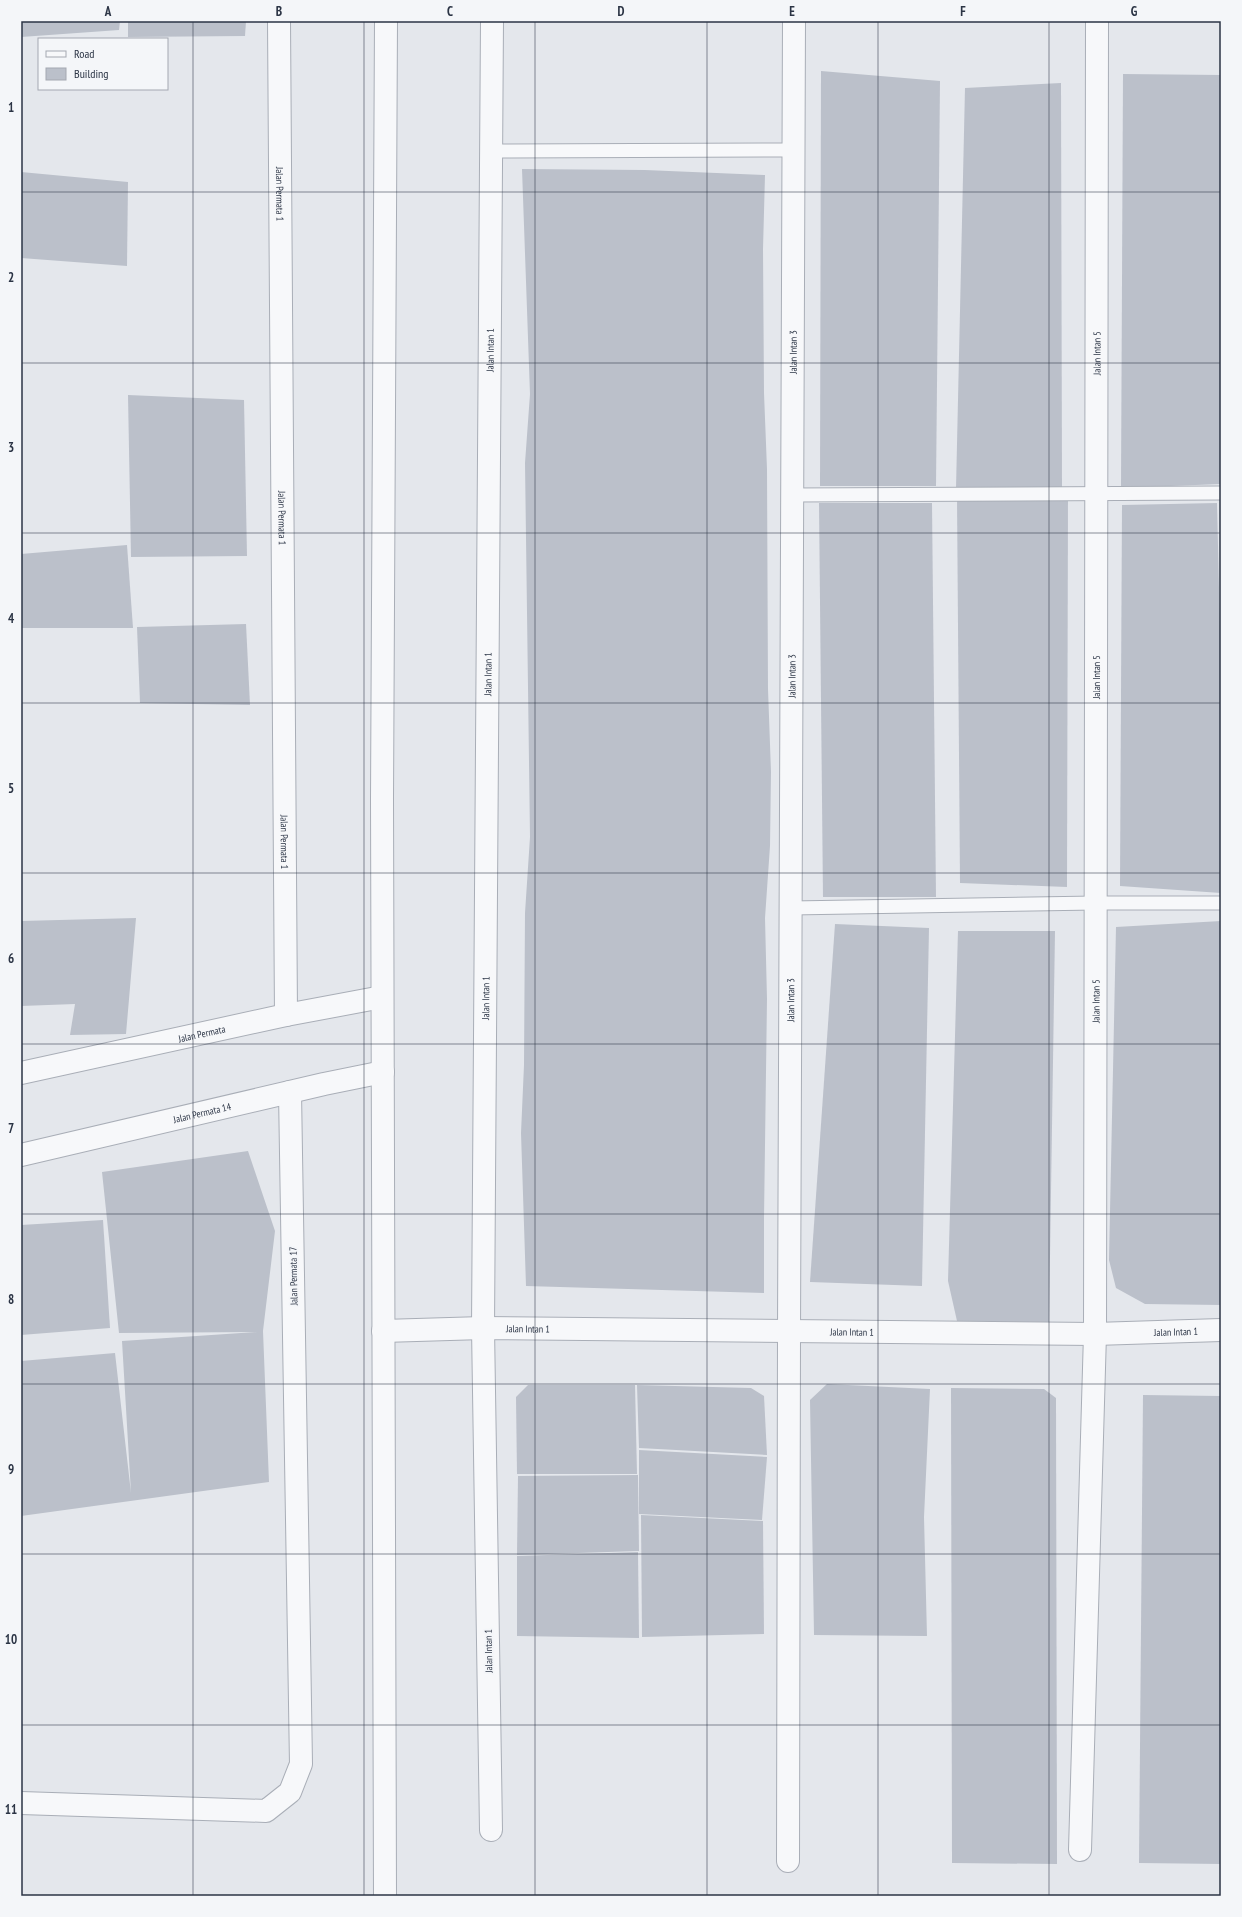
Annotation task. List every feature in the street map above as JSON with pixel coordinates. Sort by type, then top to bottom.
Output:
[{"type":"street","name":"Jalan Permata 1","points":[[279,21],[286,1015]]},
{"type":"street","points":[[385,1896],[382,997],[386,21]]},
{"type":"street","points":[[492,21],[501,21]]},
{"type":"street","name":"Jalan Intan 1","points":[[491,1830],[483,1328],[492,21]]},
{"type":"street","name":"Jalan Intan 3","points":[[788,1861],[794,21]]},
{"type":"street","name":"Jalan Intan 5","points":[[1080,1850],[1095,1334],[1097,21]]},
{"type":"street","name":"Jalan Permata","points":[[21,1073],[286,1015],[382,997]]},
{"type":"street","name":"Jalan Permata 14","points":[[21,1155],[290,1092],[383,1072]]},
{"type":"street","name":"Jalan Permata 17","points":[[21,1803],[266,1811],[290,1792],[301,1764],[290,1092]]},
{"type":"street","name":"Jalan Intan 1","points":[[383,1331],[483,1328],[1095,1334],[1221,1330]]},
{"type":"lane","points":[[491,151],[793,150]]},
{"type":"lane","points":[[792,495],[1221,493]]},
{"type":"lane","points":[[791,908],[1096,903],[1221,903]]},
{"type":"building","points":[[21,21],[120,21],[119,30],[21,37]]},
{"type":"building","points":[[128,21],[246,21],[245,36],[128,37]]},
{"type":"building","points":[[821,71],[940,81],[936,486],[820,486]]},
{"type":"building","points":[[1123,74],[1221,75],[1221,484],[1121,488]]},
{"type":"building","points":[[1061,83],[1062,489],[956,489],[965,88]]},
{"type":"building","points":[[522,169],[645,170],[765,175],[763,249],[764,393],[767,469],[768,689],[771,772],[770,846],[765,918],[767,999],[764,1293],[526,1286],[521,1133],[524,1065],[525,913],[530,837],[525,463],[530,394]]},
{"type":"building","points":[[21,172],[128,182],[127,266],[21,258]]},
{"type":"building","points":[[128,395],[244,400],[247,556],[131,557]]},
{"type":"building","points":[[1068,495],[1067,887],[960,883],[957,497]]},
{"type":"building","points":[[819,503],[932,503],[936,897],[823,897]]},
{"type":"building","points":[[1217,503],[1221,673],[1221,893],[1120,886],[1122,505]]},
{"type":"building","points":[[127,545],[133,628],[21,628],[21,554]]},
{"type":"building","points":[[246,624],[250,705],[140,703],[137,627]]},
{"type":"building","points":[[136,918],[126,1034],[70,1035],[75,1004],[21,1006],[21,921]]},
{"type":"building","points":[[1221,921],[1221,1305],[1145,1304],[1116,1288],[1109,1260],[1116,927]]},
{"type":"building","points":[[835,924],[929,928],[922,1286],[810,1282]]},
{"type":"building","points":[[958,931],[1055,931],[1049,1322],[957,1321],[948,1281]]},
{"type":"building","points":[[248,1151],[275,1231],[263,1331],[269,1482],[21,1516],[21,1361],[115,1353],[131,1493],[122,1341],[257,1332],[119,1333],[102,1172]]},
{"type":"building","points":[[103,1220],[110,1328],[21,1335],[21,1225]]},
{"type":"building","points":[[827,1384],[930,1389],[924,1517],[927,1636],[814,1635],[810,1400]]},
{"type":"building","points":[[528,1385],[635,1385],[637,1474],[517,1474],[516,1397]]},
{"type":"building","points":[[637,1385],[751,1388],[764,1396],[767,1455],[639,1448]]},
{"type":"building","points":[[951,1388],[1044,1389],[1056,1398],[1057,1864],[952,1863]]},
{"type":"building","points":[[1143,1395],[1221,1396],[1221,1864],[1139,1863]]},
{"type":"building","points":[[639,1450],[767,1457],[762,1520],[639,1514]]},
{"type":"building","points":[[638,1475],[639,1551],[517,1555],[518,1476]]},
{"type":"building","points":[[641,1515],[763,1521],[764,1634],[642,1637]]},
{"type":"building","points":[[638,1552],[639,1638],[517,1636],[517,1556]]}]
